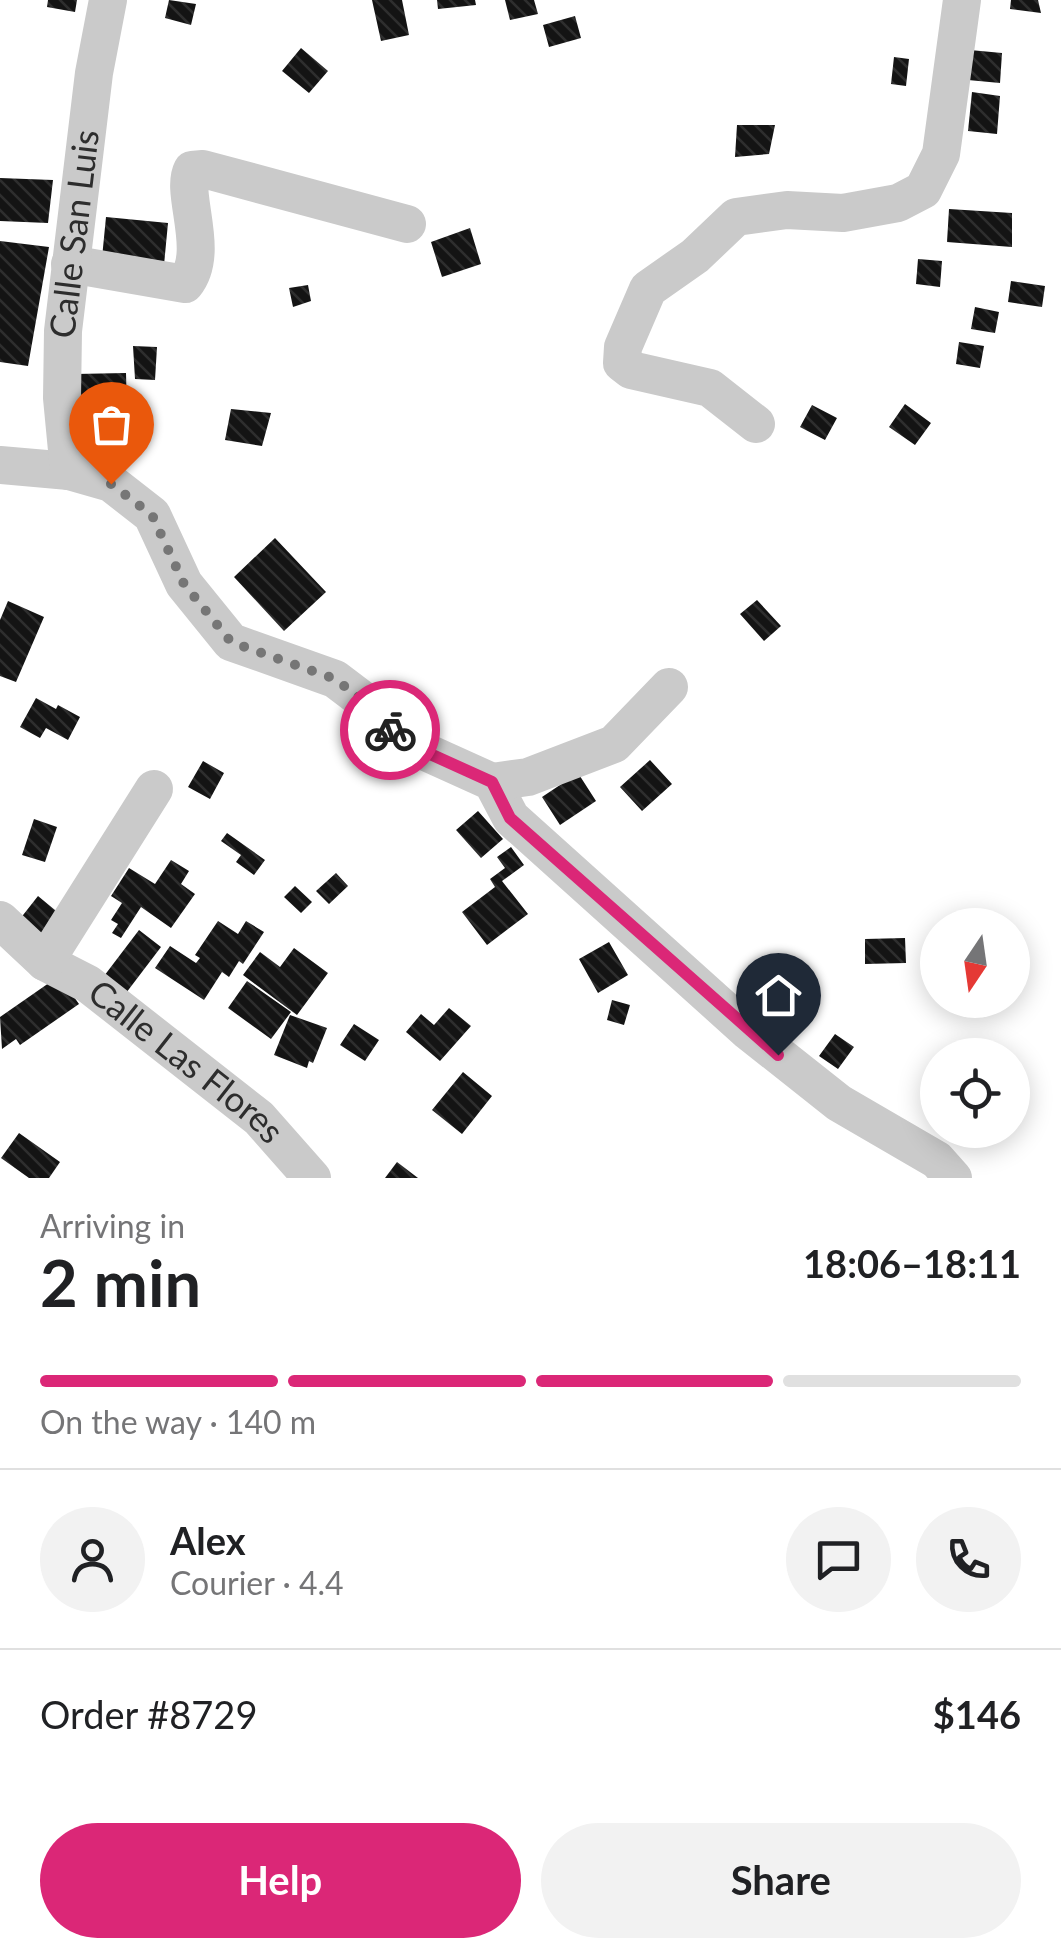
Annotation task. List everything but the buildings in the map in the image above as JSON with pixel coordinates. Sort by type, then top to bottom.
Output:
[{"type":"street","name":"Calle San Luis","points":[[69,471],[62,398],[63,330],[94,73],[108,0]]},
{"type":"street","points":[[756,424],[710,388],[632,370],[622,363],[623,347],[648,288],[694,256],[736,217],[787,210],[843,213],[898,203],[922,190],[941,154],[962,0]]},
{"type":"street","points":[[70,264],[184,284],[191,277],[197,226],[187,179],[192,170],[202,169],[407,224]]},
{"type":"street","points":[[0,464],[69,471],[111,484],[152,515],[184,584],[231,642],[335,679],[368,704],[397,739],[492,782],[528,777],[614,744],[669,687]]},
{"type":"street","points":[[492,782],[510,818],[748,1031],[839,1102],[938,1160],[952,1178]]},
{"type":"street","points":[[45,962],[154,788]]},
{"type":"street","name":"Calle Las Flores","points":[[0,920],[45,962],[88,984],[259,1118],[312,1178]]},
{"type":"way so far","points":[[111,484],[152,515],[184,584],[231,642],[335,679],[368,704],[390,730]]},
{"type":"route","points":[[390,730],[397,739],[492,782],[510,818],[778,1055]]}]
